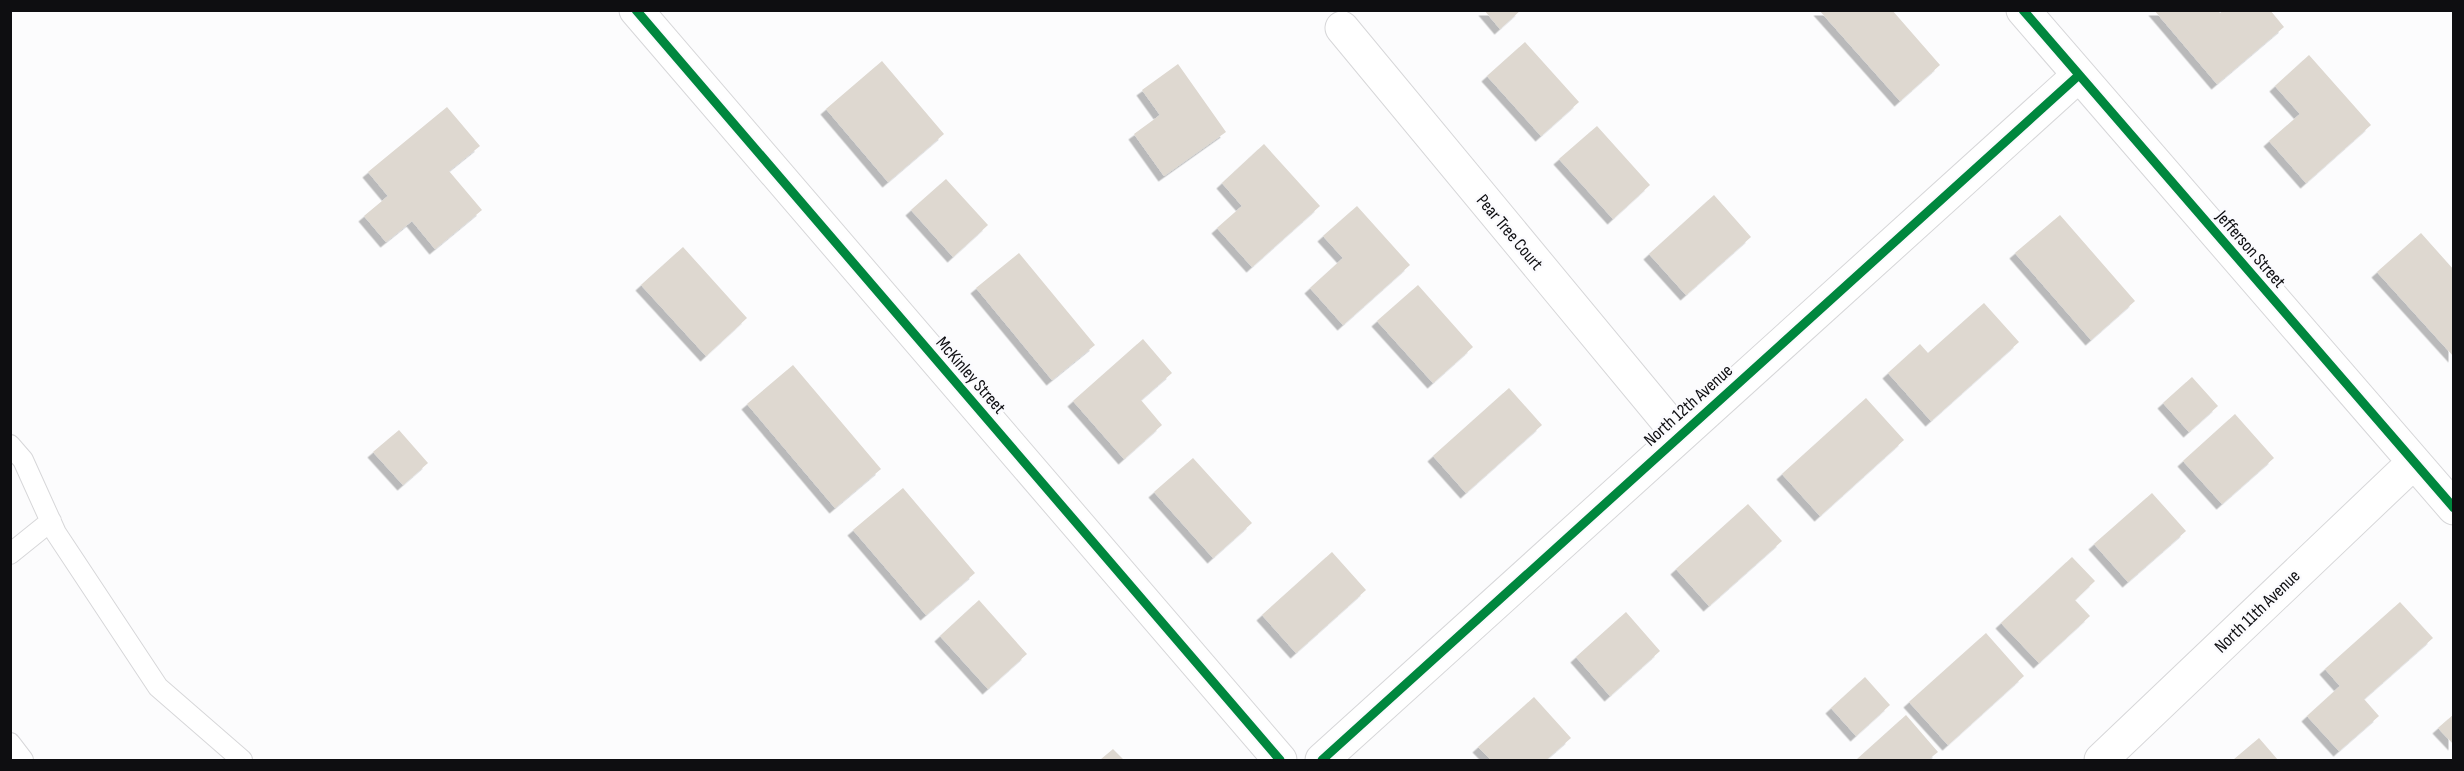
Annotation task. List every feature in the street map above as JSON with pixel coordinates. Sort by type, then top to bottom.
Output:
[{"type":"street","name":"McKinley Street","points":[[636,10],[1280,760]]},
{"type":"street","name":"Jefferson Street","points":[[2024,10],[2454,508]]},
{"type":"street","name":"Pear Tree Court","points":[[1342,28],[1679,435]]},
{"type":"street","name":"North 12th Avenue","points":[[1322,760],[2079,75]]},
{"type":"street","name":"North 11th Avenue","points":[[2101,760],[2414,462]]},
{"type":"lane","points":[[10,445],[23,460],[56,533],[158,687],[242,760]]},
{"type":"lane","points":[[10,554],[51,521]]},
{"type":"lane","points":[[10,742],[23,760]]},
{"type":"building","points":[[1484,10],[1521,10],[1500,29]]},
{"type":"building","points":[[1819,10],[1892,10],[1940,65],[1900,101]]},
{"type":"building","points":[[2154,10],[2218,10],[2220,13],[2224,10],[2270,10],[2284,27],[2217,84]]},
{"type":"building","points":[[1525,42],[1579,102],[1541,136],[1487,76]]},
{"type":"building","points":[[2309,55],[2371,125],[2306,183],[2269,141],[2300,114],[2275,86]]},
{"type":"building","points":[[882,61],[944,134],[888,182],[826,109]]},
{"type":"building","points":[[1178,64],[1226,132],[1164,176],[1134,134],[1160,115],[1142,90]]},
{"type":"building","points":[[447,107],[480,146],[449,171],[482,210],[435,249],[412,221],[386,242],[364,216],[388,196],[368,172]]},
{"type":"building","points":[[1597,126],[1650,185],[1613,219],[1559,159]]},
{"type":"building","points":[[1264,144],[1320,206],[1252,267],[1217,228],[1242,206],[1222,183]]},
{"type":"building","points":[[946,179],[988,225],[953,257],[911,210]]},
{"type":"building","points":[[1714,195],[1751,237],[1686,295],[1649,254]]},
{"type":"building","points":[[1357,206],[1410,265],[1343,325],[1310,288],[1343,258],[1323,236]]},
{"type":"building","points":[[2060,215],[2135,301],[2091,340],[2015,253]]},
{"type":"building","points":[[2421,233],[2454,270],[2454,357],[2377,272]]},
{"type":"building","points":[[683,247],[747,318],[706,356],[641,285]]},
{"type":"building","points":[[1019,253],[1095,345],[1052,380],[976,288]]},
{"type":"building","points":[[1418,285],[1473,347],[1433,383],[1377,321]]},
{"type":"building","points":[[1984,303],[2019,342],[1931,421],[1888,373],[1920,344],[1928,353]]},
{"type":"building","points":[[1143,339],[1172,373],[1141,400],[1162,425],[1124,459],[1073,401]]},
{"type":"building","points":[[793,365],[881,469],[835,508],[747,404]]},
{"type":"building","points":[[2192,377],[2218,406],[2189,432],[2163,403]]},
{"type":"building","points":[[1509,388],[1542,425],[1466,493],[1433,456]]},
{"type":"building","points":[[1866,398],[1904,440],[1820,516],[1782,474]]},
{"type":"building","points":[[2235,414],[2274,458],[2222,504],[2183,461]]},
{"type":"building","points":[[399,430],[428,463],[403,485],[373,452]]},
{"type":"building","points":[[1193,458],[1252,523],[1213,558],[1154,492]]},
{"type":"building","points":[[903,488],[975,573],[926,615],[853,530]]},
{"type":"building","points":[[2152,493],[2186,531],[2128,582],[2094,544]]},
{"type":"building","points":[[1748,504],[1782,541],[1709,606],[1676,569]]},
{"type":"building","points":[[1332,552],[1366,590],[1296,653],[1262,615]]},
{"type":"building","points":[[2072,557],[2095,581],[2075,600],[2090,616],[2039,663],[2001,623]]},
{"type":"building","points":[[979,600],[1027,654],[988,689],[940,636]]},
{"type":"building","points":[[2400,602],[2433,638],[2364,699],[2379,716],[2339,751],[2307,716],[2340,686],[2325,669]]},
{"type":"building","points":[[1626,612],[1660,651],[1610,696],[1576,657]]},
{"type":"building","points":[[1986,633],[2024,676],[1948,745],[1909,702]]},
{"type":"building","points":[[1865,677],[1890,705],[1856,736],[1831,708]]},
{"type":"building","points":[[1534,697],[1571,738],[1546,760],[1491,760],[1478,747]]},
{"type":"building","points":[[2454,714],[2454,745],[2438,728]]},
{"type":"building","points":[[1906,715],[1938,752],[1928,760],[1856,760]]},
{"type":"building","points":[[2259,738],[2278,760],[2233,760]]},
{"type":"building","points":[[1113,749],[1124,760],[1100,760]]},
{"type":"cycle path","points":[[636,10],[1280,760]]},
{"type":"cycle path","points":[[2023,10],[2454,508]]},
{"type":"cycle path","points":[[1322,760],[2079,75]]}]
